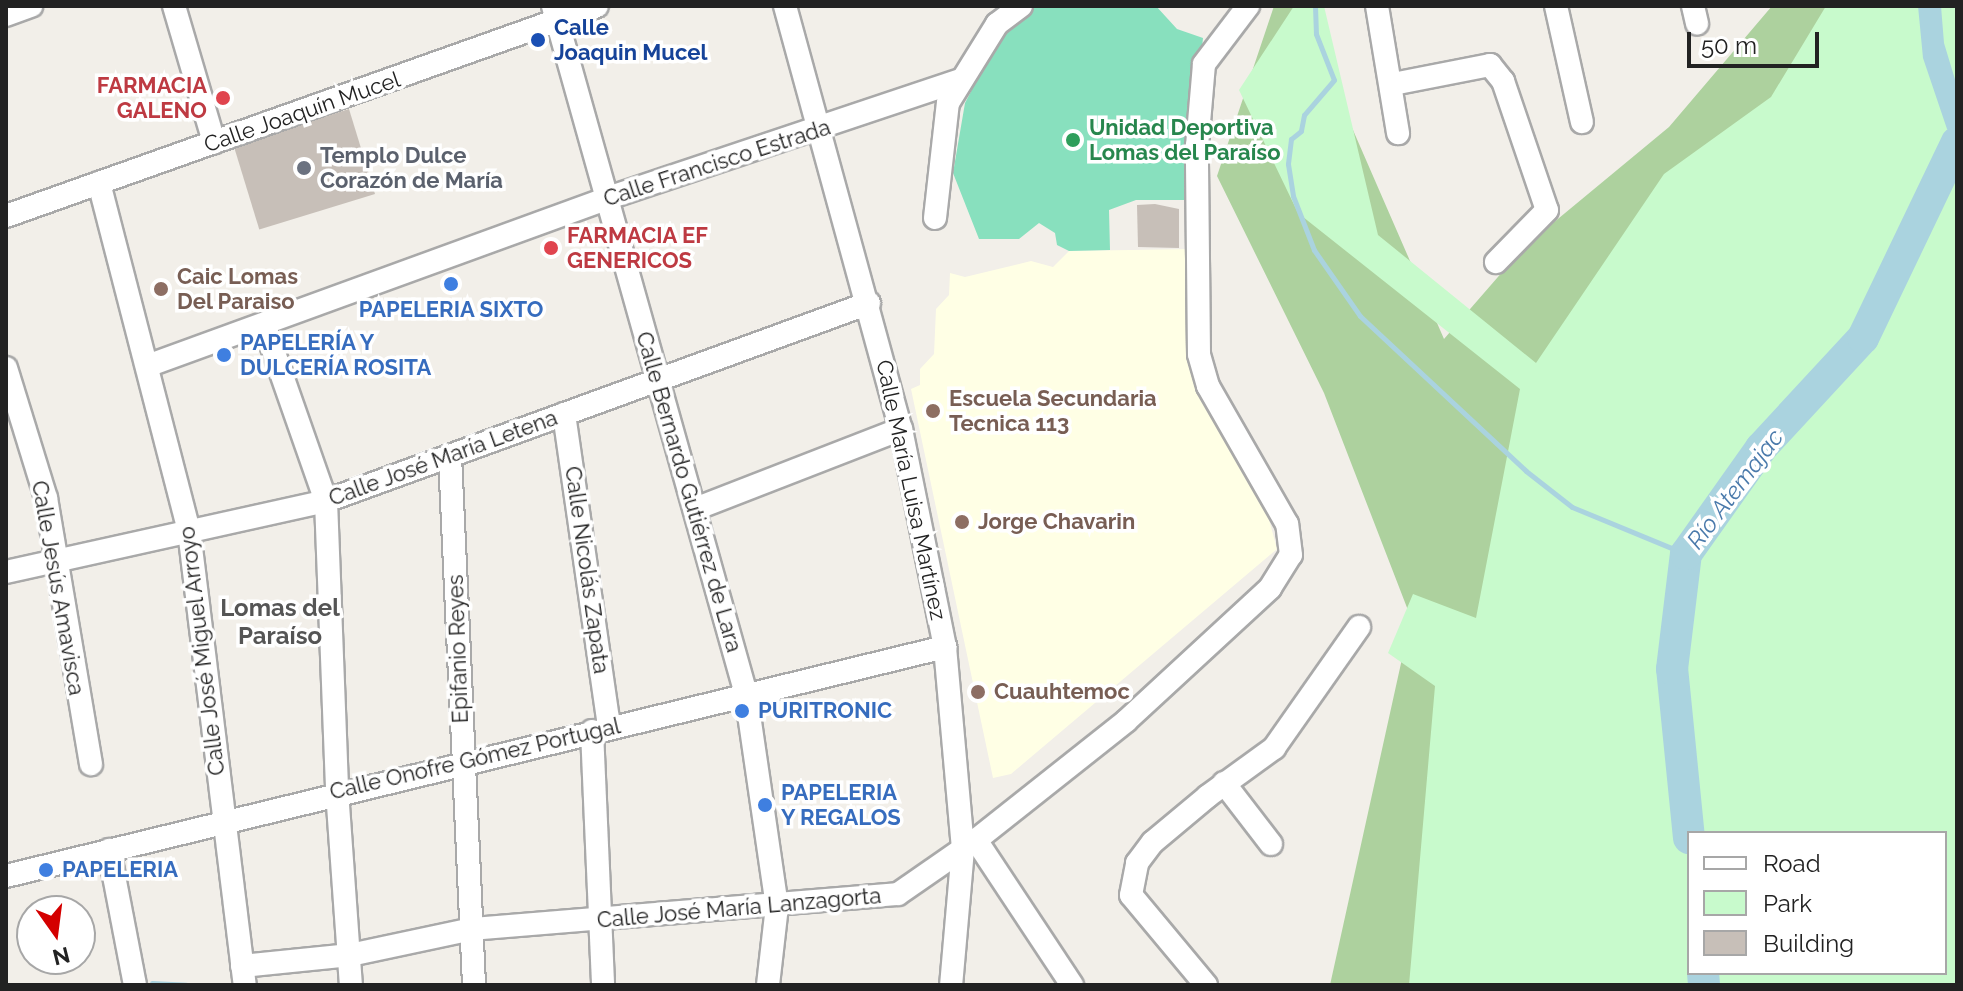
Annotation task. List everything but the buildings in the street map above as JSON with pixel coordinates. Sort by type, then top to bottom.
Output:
[{"type":"street","points":[[6,15],[31,6]]},
{"type":"street","points":[[174,6],[214,142]]},
{"type":"street","name":"Calle Joaquín Mucel","points":[[6,216],[555,14],[597,6]]},
{"type":"street","name":"Calle María Luisa Martínez","points":[[785,6],[869,303],[901,429],[945,647],[970,844],[951,985]]},
{"type":"street","points":[[935,218],[943,125],[948,103],[997,24],[1021,6]]},
{"type":"street","name":"Calle José María Lanzagorta","points":[[243,976],[472,929],[898,894],[970,844],[1126,721],[1270,588],[1291,555],[1280,509],[1208,386],[1199,354],[1197,146],[1204,64],[1248,6]]},
{"type":"street","points":[[1377,6],[1393,84],[1398,133]]},
{"type":"street","points":[[1556,6],[1582,122]]},
{"type":"street","name":"Calle Bernardo Gutiérrez de Lara","points":[[555,14],[746,694],[777,906],[768,985]]},
{"type":"street","points":[[1393,84],[1490,65],[1503,81],[1547,210],[1496,262]]},
{"type":"street","name":"Calle Francisco Estrada","points":[[147,366],[265,327],[605,199],[961,80]]},
{"type":"street","name":"Calle José Miguel Arroyo","points":[[99,183],[189,531],[243,976]]},
{"type":"street","name":"Calle José María Letena","points":[[6,572],[326,501],[869,303]]},
{"type":"street","points":[[265,327],[326,501],[337,791],[351,985]]},
{"type":"street","name":"Calle Jesús Amavisca","points":[[6,368],[46,498],[52,561],[91,764]]},
{"type":"street","name":"Calle Nicolás Zapata","points":[[564,414],[600,728],[603,985]]},
{"type":"street","points":[[695,509],[901,429]]},
{"type":"street","name":"Epifanio Reyes","points":[[450,456],[474,985]]},
{"type":"street","points":[[1206,985],[1143,915],[1129,886],[1153,842],[1224,783],[1274,748],[1359,627]]},
{"type":"street","name":"Calle Onofre Gómez Portugal","points":[[6,876],[337,791],[945,647]]},
{"type":"street","points":[[1224,783],[1271,844]]},
{"type":"street","points":[[970,844],[1072,985]]},
{"type":"street","points":[[109,850],[135,985]]},
{"type":"shaded area","points":[[1193,249],[1192,362],[1267,512],[1277,549],[1011,774],[993,778],[911,389],[920,385],[920,369],[934,354],[936,309],[949,295],[950,273],[965,277],[1031,261],[1053,267],[1069,251]]},
{"type":"green space","name":"Unidad Deportiva Lomas del Paraíso","points":[[1036,6],[1156,6],[1177,29],[1203,38],[1198,87],[1187,107],[1190,200],[1136,200],[1109,210],[1110,250],[1069,251],[1057,245],[1055,233],[1039,223],[1019,239],[979,239],[953,173],[965,103],[1007,21]]},
{"type":"green space","points":[[1274,6],[1299,6],[1444,339],[1524,247],[1669,127],[1772,6],[1957,6],[1957,985],[1330,985],[1411,618],[1324,393],[1217,176]]},
{"type":"green space","points":[[1294,6],[1324,6],[1378,235],[1536,363],[1664,174],[1771,97],[1826,6],[1957,6],[1957,985],[1409,985],[1435,686],[1388,653],[1413,594],[1476,618],[1520,389],[1298,213],[1239,90]]},
{"type":"water","points":[[1918,6],[1941,6],[1944,43],[1957,86],[1957,135],[1947,129],[1923,58]]},
{"type":"waterway","points":[[1315,6],[1316,34],[1334,80],[1304,115],[1301,131],[1291,139],[1288,164],[1293,196],[1314,250],[1360,316],[1526,471],[1572,507],[1686,554]]},
{"type":"waterway","name":"Río Atemajac","points":[[1688,831],[1672,669],[1686,554],[1761,448],[1863,338],[1957,142]]},
{"type":"waterway","name":"Río Atemajac","points":[[1703,975],[1704,985]]},
{"type":"waterway","points":[[152,983],[186,985]]},
{"type":"place","name":"Calle Joaquin Mucel","points":[[538,40]]},
{"type":"place","name":"FARMACIA GALENO","points":[[223,98]]},
{"type":"place","name":"Unidad Deportiva Lomas del Paraíso","points":[[1073,140]]},
{"type":"place","name":"Templo Dulce Corazón de María","points":[[304,168]]},
{"type":"place","name":"FARMACIA EF GENERICOS","points":[[551,248]]},
{"type":"place","name":"PAPELERIA SIXTO","points":[[451,284]]},
{"type":"place","name":"Caic Lomas Del Paraiso","points":[[161,289]]},
{"type":"place","name":"PAPELERÍA Y DULCERÍA ROSITA","points":[[224,355]]},
{"type":"place","name":"Escuela Secundaria Tecnica 113","points":[[933,411]]},
{"type":"place","name":"Jorge Chavarin","points":[[962,522]]},
{"type":"place","name":"Cuauhtemoc","points":[[978,692]]},
{"type":"place","name":"PURITRONIC","points":[[742,711]]},
{"type":"place","name":"PAPELERIA Y REGALOS","points":[[765,805]]},
{"type":"place","name":"PAPELERIA","points":[[46,870]]},
{"type":"district","name":"Lomas del Paraíso","points":[[280,622]]}]
